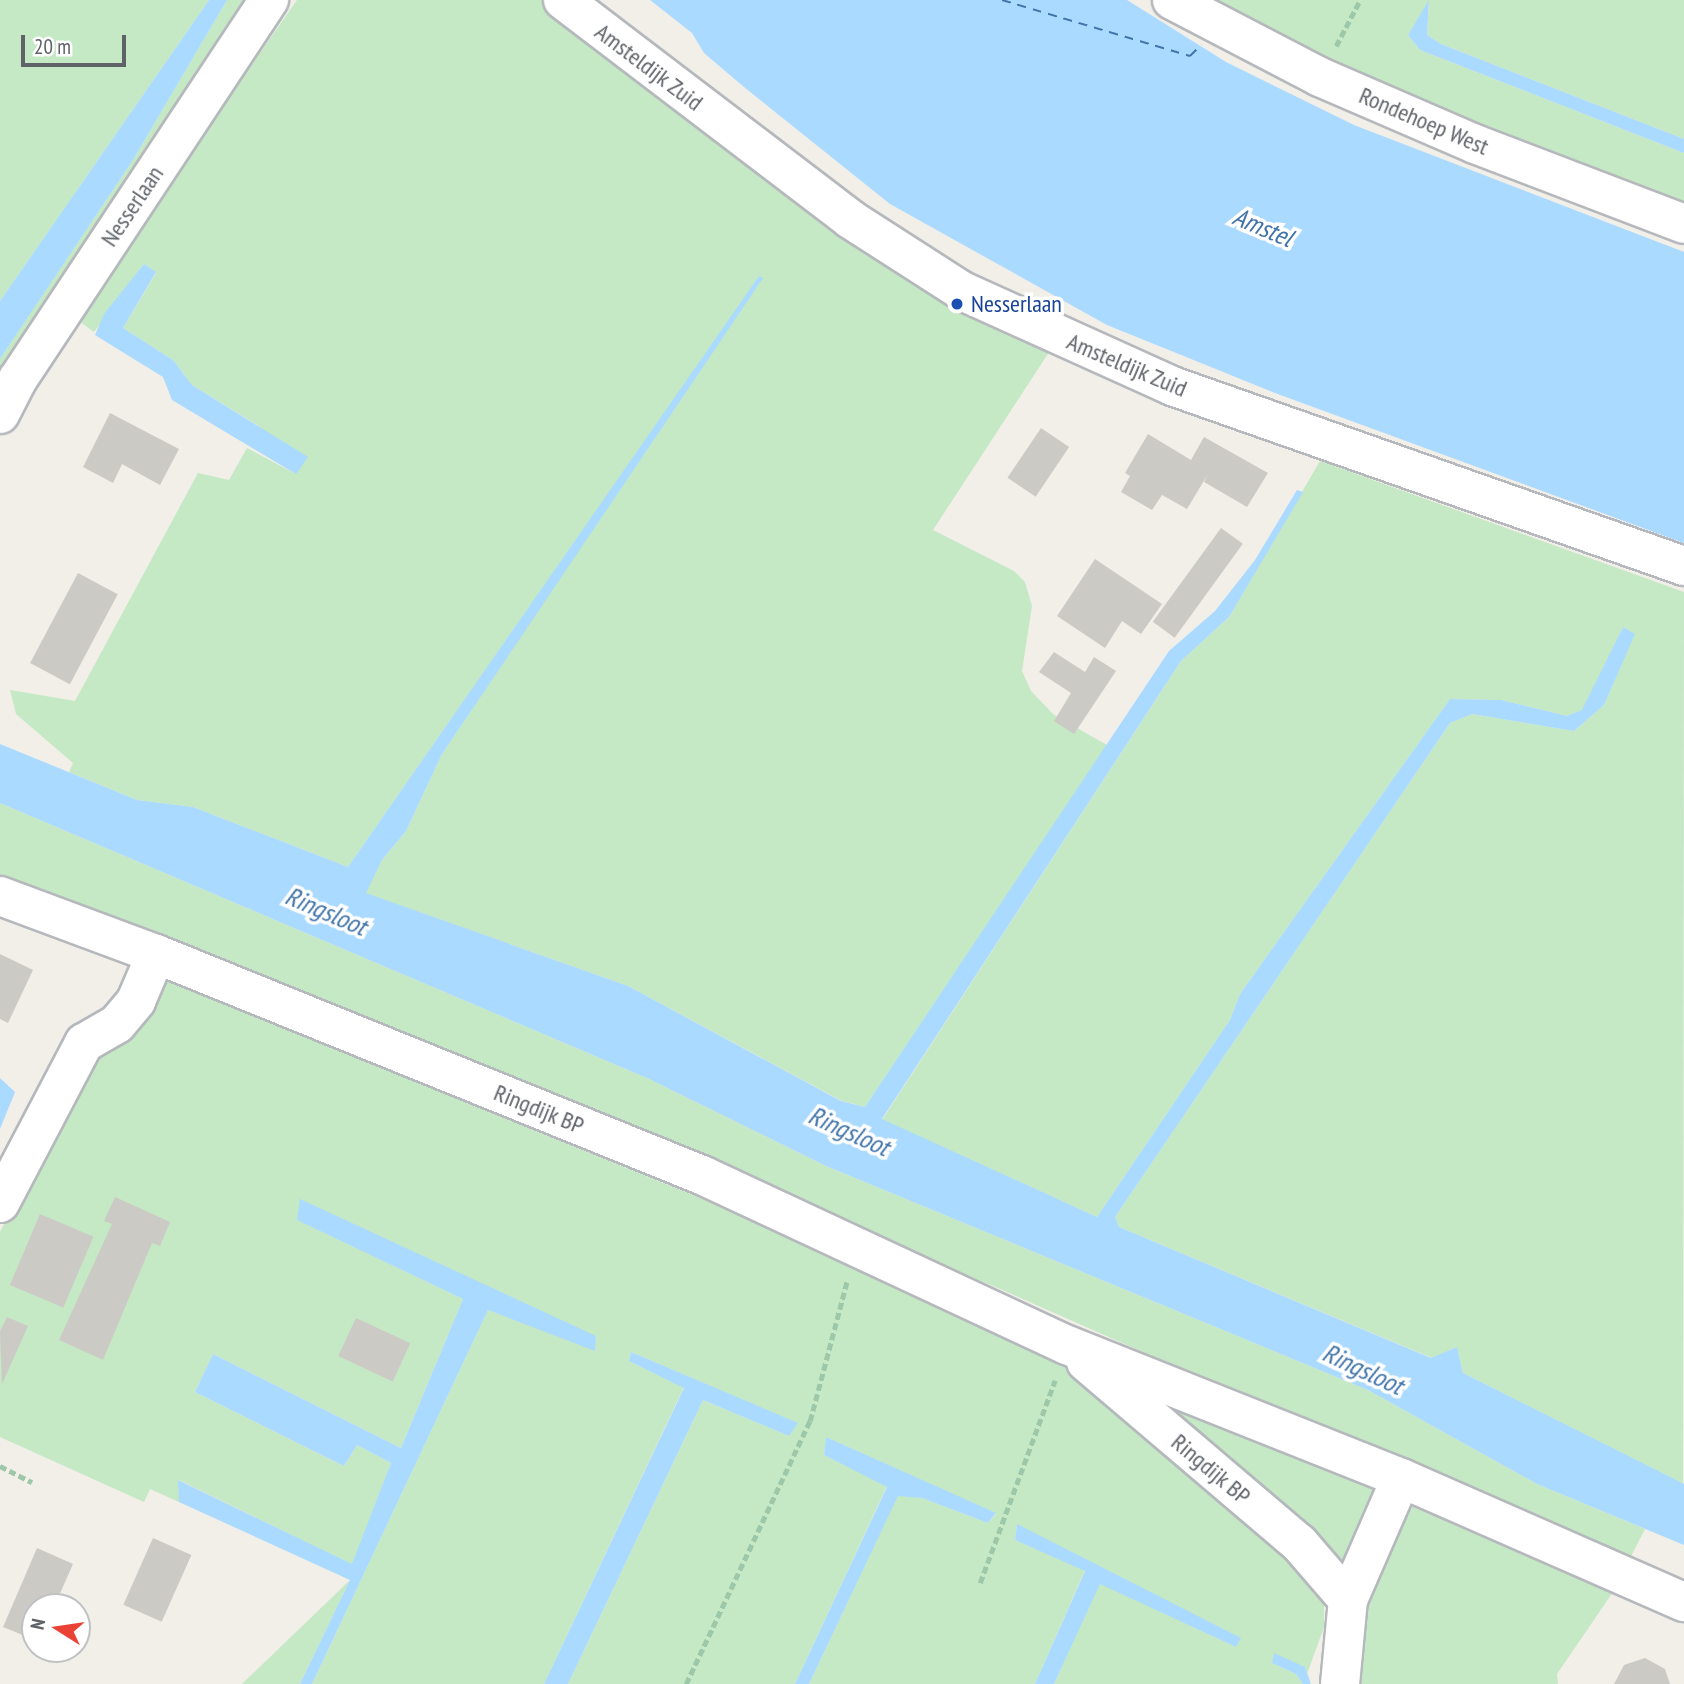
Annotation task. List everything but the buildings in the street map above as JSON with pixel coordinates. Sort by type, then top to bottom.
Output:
[{"type":"street","name":"Nesserlaan","points":[[0,414],[18,379],[269,0]]},
{"type":"street","name":"Amsteldijk Zuid","points":[[563,0],[850,219],[962,291],[1172,386],[1684,566]]},
{"type":"street","name":"Rondehoep West","points":[[1172,0],[1320,77],[1475,144],[1684,224]]},
{"type":"street","name":"Ringdijk BP","points":[[0,896],[156,954],[704,1176],[1068,1345],[1401,1478],[1684,1602]]},
{"type":"street","points":[[0,1203],[84,1043],[117,1024],[136,1002],[156,954]]},
{"type":"street","name":"Ringdijk BP","points":[[1068,1345],[1299,1543],[1348,1600]]},
{"type":"street","points":[[1340,1684],[1348,1600],[1401,1478]]},
{"type":"path","points":[[1320,77],[1360,0]]},
{"type":"path","points":[[687,1684],[810,1421],[856,1246]]},
{"type":"path","points":[[980,1583],[1068,1345]]},
{"type":"path","points":[[0,1466],[32,1482]]},
{"type":"green space","points":[[0,0],[209,0],[0,301]]},
{"type":"green space","points":[[227,0],[250,0],[0,382],[0,359],[133,160]]},
{"type":"green space","points":[[297,0],[544,0],[1053,346],[933,530],[1014,571],[1025,582],[1032,606],[1022,671],[1031,691],[1054,715],[1107,745],[865,1107],[842,1101],[628,986],[365,893],[382,860],[406,831],[442,754],[760,276],[348,867],[193,807],[137,800],[69,772],[73,763],[16,714],[10,690],[75,701],[198,473],[229,480],[247,448],[296,474],[259,426],[192,385],[173,360],[123,328],[156,273],[144,264],[94,332],[75,318]]},
{"type":"green space","points":[[1198,0],[1684,0],[1684,139],[1441,44],[1427,35],[1429,2],[1408,35],[1420,50],[1684,153],[1684,210],[1481,134]]},
{"type":"green space","points":[[1320,461],[1684,592],[1683,1485],[1463,1373],[1457,1347],[1432,1358],[1119,1227],[1115,1217],[1450,723],[1472,714],[1574,731],[1604,705],[1634,634],[1623,627],[1583,710],[1567,716],[1501,700],[1450,699],[1240,994],[1230,1020],[1097,1217],[882,1120],[1181,661],[1229,617]]},
{"type":"green space","points":[[0,803],[647,1078],[826,1166],[1368,1390],[1537,1484],[1645,1529],[1626,1566],[998,1288],[0,883]]},
{"type":"green space","points":[[162,979],[1064,1346],[1324,1591],[1324,1627],[1307,1674],[1305,1667],[1272,1663],[1296,1674],[1303,1684],[1054,1684],[1100,1583],[1236,1647],[1017,1525],[1015,1540],[1085,1570],[1035,1684],[809,1684],[898,1495],[922,1498],[988,1523],[996,1514],[826,1437],[824,1455],[887,1486],[795,1684],[568,1684],[703,1400],[789,1436],[797,1423],[631,1352],[629,1361],[684,1387],[544,1684],[312,1684],[488,1310],[594,1350],[596,1337],[298,1220],[463,1299],[401,1448],[213,1354],[195,1392],[344,1466],[357,1445],[391,1463],[353,1565],[179,1480],[179,1502],[150,1489],[144,1502],[0,1437],[0,1232],[65,1095]]},
{"type":"green space","points":[[1128,1375],[1383,1491],[1350,1575]]},
{"type":"green space","points":[[1411,1506],[1613,1592],[1557,1674],[1558,1684],[1352,1684],[1366,1613],[1386,1555]]},
{"type":"green space","points":[[350,1580],[300,1684],[242,1684]]},
{"type":"water","points":[[209,0],[227,0],[133,160],[0,359],[0,301]]},
{"type":"water","name":"Amstel","points":[[650,0],[1127,0],[1226,62],[1354,125],[1684,252],[1684,543],[1275,393],[1107,325],[890,204],[704,53],[692,33]]},
{"type":"water","points":[[1429,0],[1427,35],[1441,44],[1684,139],[1684,153],[1420,50],[1408,35]]},
{"type":"water","points":[[144,264],[156,272],[123,328],[173,360],[192,385],[308,457],[296,474],[172,400],[163,377],[95,335],[104,314]]},
{"type":"water","name":"Ringsloot","points":[[759,276],[763,278],[442,754],[406,831],[382,860],[366,893],[628,986],[841,1101],[865,1107],[1169,651],[1215,611],[1255,560],[1297,490],[1303,492],[1229,617],[1181,661],[882,1119],[1097,1217],[1230,1020],[1240,994],[1450,699],[1501,700],[1567,716],[1582,710],[1623,627],[1635,634],[1604,705],[1574,731],[1472,714],[1450,723],[1115,1217],[1119,1227],[1431,1358],[1457,1347],[1463,1373],[1684,1484],[1684,1545],[1537,1484],[1368,1390],[826,1166],[647,1078],[0,803],[0,744],[137,800],[193,807],[348,867]]},
{"type":"water","points":[[0,1078],[15,1092],[0,1129]]},
{"type":"water","points":[[300,1199],[596,1336],[595,1351],[488,1310],[312,1684],[300,1684],[350,1580],[179,1502],[178,1480],[352,1564],[391,1463],[357,1445],[344,1466],[195,1392],[213,1354],[401,1448],[463,1299],[297,1220]]},
{"type":"water","points":[[631,1352],[798,1423],[789,1436],[703,1400],[568,1684],[544,1684],[684,1388],[629,1361]]},
{"type":"water","points":[[826,1437],[996,1513],[988,1523],[922,1498],[898,1496],[809,1684],[795,1684],[887,1487],[824,1455]]},
{"type":"water","points":[[1017,1524],[1241,1638],[1236,1647],[1100,1584],[1054,1684],[1035,1684],[1085,1571],[1015,1540]]},
{"type":"water","points":[[1274,1653],[1305,1667],[1311,1684],[1303,1684],[1296,1674],[1272,1663]]},
{"type":"ferry route","points":[[1002,0],[1190,56],[1201,45]]},
{"type":"place","name":"Nesserlaan","points":[[957,304]]}]
